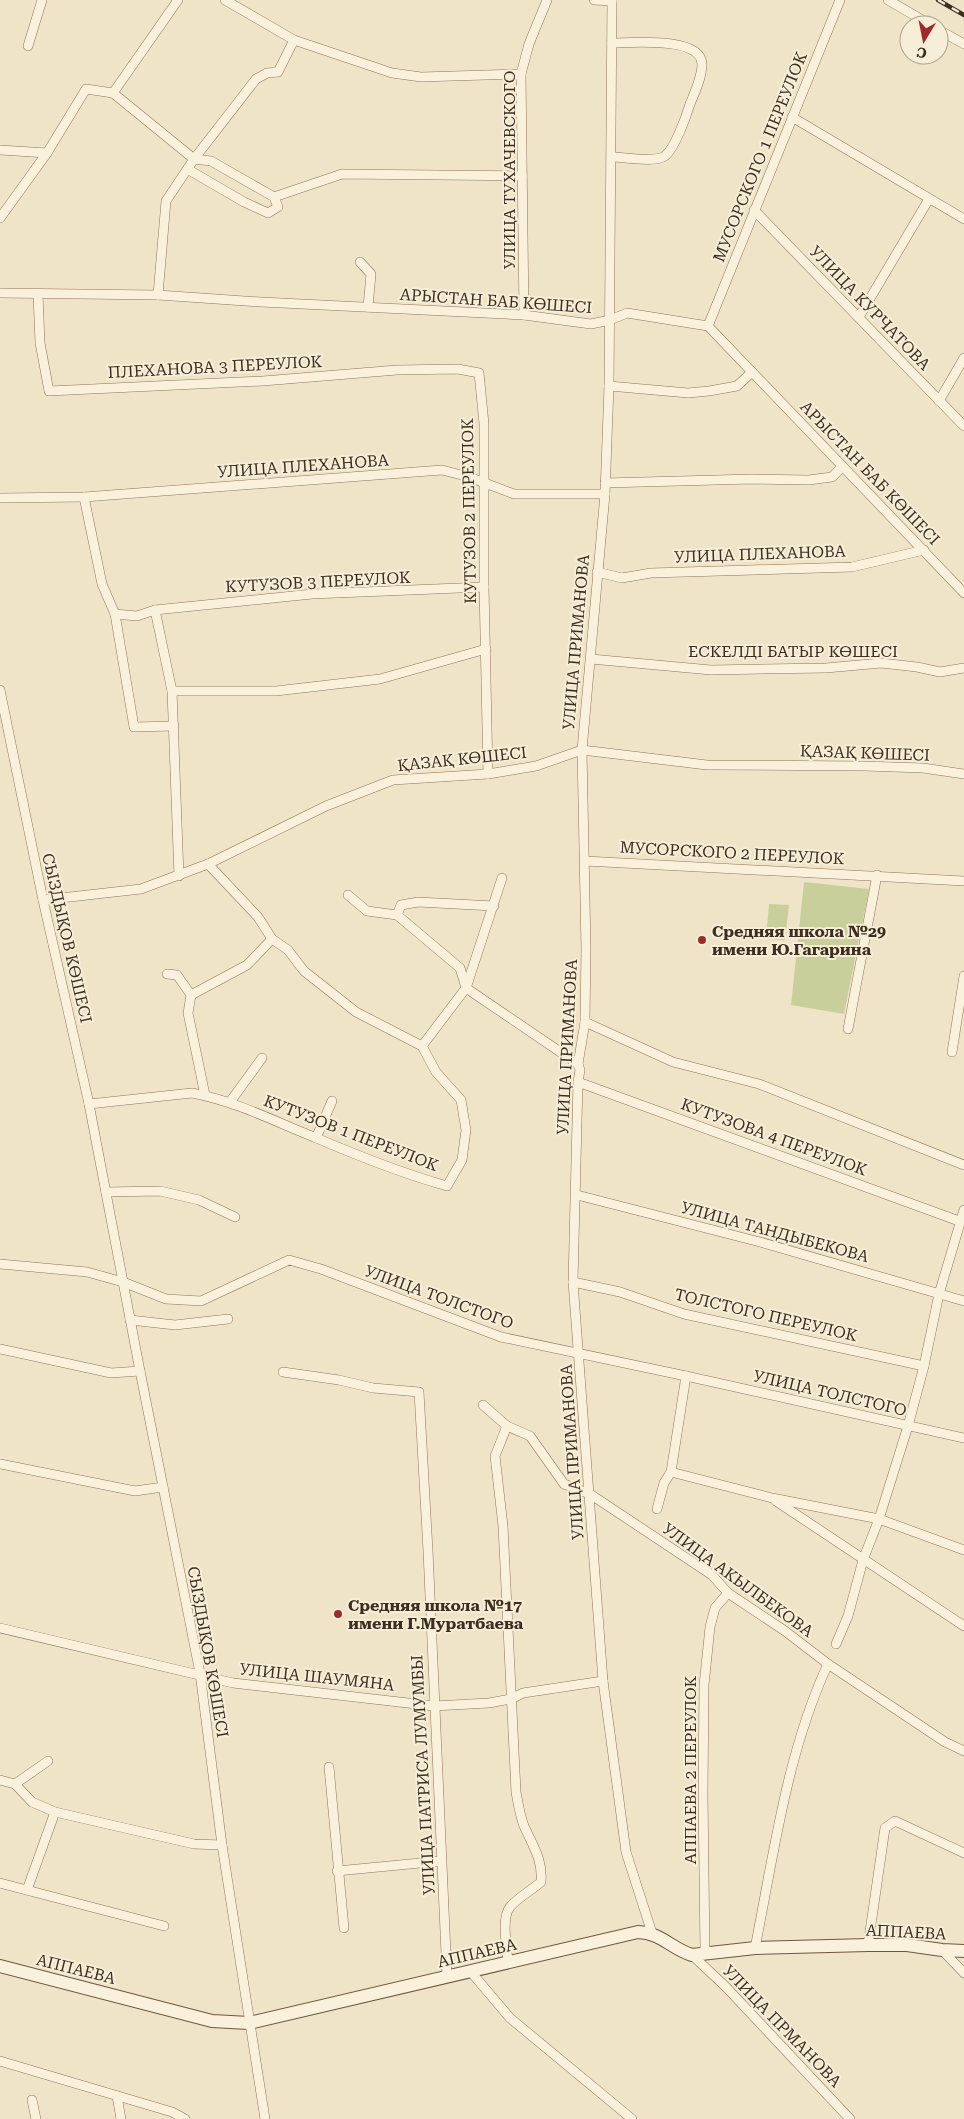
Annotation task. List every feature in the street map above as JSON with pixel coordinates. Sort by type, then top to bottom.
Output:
[{"type":"street","points":[[28,46],[42,0]]},
{"type":"street","points":[[113,93],[178,0]]},
{"type":"street","points":[[225,0],[294,40],[392,73],[420,77],[521,74]]},
{"type":"street","name":"УЛИЦА ТУХАЧЕВСКОГО","points":[[524,315],[521,74],[529,44],[546,0]]},
{"type":"street","points":[[594,0],[612,0]]},
{"type":"street","name":"УЛИЦА ПРИМАНОВА","points":[[612,0],[609,386],[605,494],[582,750],[585,861],[585,1022],[578,1064],[580,1070],[578,1082],[574,1282],[603,1681],[626,1852],[652,1933]]},
{"type":"street","name":"МУСОРСКОГО 1 ПЕРЕУЛОК","points":[[708,326],[840,0]]},
{"type":"street","points":[[888,0],[914,15]]},
{"type":"street","points":[[949,36],[964,44]]},
{"type":"street","points":[[158,295],[166,201],[189,170],[194,159],[256,79],[267,73],[278,72],[294,40]]},
{"type":"street","points":[[612,43],[678,44],[697,52],[702,62],[698,83],[688,111],[672,147],[665,156],[656,160],[612,156]]},
{"type":"street","points":[[0,218],[7,205],[47,153],[86,89],[113,93],[194,159],[211,162],[274,198],[278,207],[268,213],[244,202],[189,170]]},
{"type":"street","points":[[792,117],[964,219]]},
{"type":"street","points":[[0,150],[47,153]]},
{"type":"street","points":[[274,198],[342,174],[522,176]]},
{"type":"street","points":[[859,317],[929,198]]},
{"type":"street","name":"УЛИЦА КУРЧАТОВА","points":[[754,210],[964,426]]},
{"type":"street","points":[[360,262],[371,274],[368,308]]},
{"type":"street","name":"АРЫСТАН БАБ КӨШЕСІ","points":[[0,293],[38,295],[158,295],[368,308],[524,315],[592,324],[627,314],[708,326],[842,467],[963,590]]},
{"type":"street","name":"ПЛЕХАНОВА 3 ПЕРЕУЛОК","points":[[38,295],[40,343],[49,391],[263,381],[397,370],[458,369],[478,373]]},
{"type":"street","points":[[939,401],[964,358]]},
{"type":"street","points":[[609,386],[688,393],[709,391],[737,386],[752,372]]},
{"type":"street","name":"КУТУЗОВ 2 ПЕРЕУЛОК","points":[[478,373],[484,424],[484,587],[488,774]]},
{"type":"street","points":[[605,483],[753,479],[810,480],[832,477],[842,467]]},
{"type":"street","name":"УЛИЦА ПЛЕХАНОВА","points":[[0,498],[84,497],[442,470],[469,477],[514,494],[605,494]]},
{"type":"street","points":[[84,497],[102,584],[115,614],[134,727],[174,726]]},
{"type":"street","name":"УЛИЦА ПЛЕХАНОВА","points":[[597,572],[622,578],[651,572],[852,567],[924,550]]},
{"type":"street","name":"КУТУЗОВ 3 ПЕРЕУЛОК","points":[[115,614],[137,616],[155,610],[312,594],[484,587]]},
{"type":"street","points":[[155,610],[172,690],[179,876]]},
{"type":"street","points":[[172,690],[276,692],[380,679],[486,649]]},
{"type":"street","name":"ЕСКЕЛДІ БАТЫР КӨШЕСІ","points":[[591,659],[711,670],[826,668],[881,663],[917,666],[940,672],[964,668]]},
{"type":"street","name":"СЫЗДЫҚОВ КӨШЕСІ","points":[[0,690],[43,900],[89,1104],[122,1282],[200,1673],[222,1845],[265,2119]]},
{"type":"street","name":"ҚАЗАҚ КӨШЕСІ","points":[[43,900],[141,889],[179,876],[208,864],[326,806],[393,780],[488,774],[536,766],[582,750],[708,765],[922,768],[964,774]]},
{"type":"street","name":"МУСОРСКОГО 2 ПЕРЕУЛОК","points":[[585,861],[964,881]]},
{"type":"street","points":[[208,864],[258,917],[272,939],[288,950],[304,971],[356,1012],[422,1046],[466,988],[502,878]]},
{"type":"street","points":[[848,1028],[877,875]]},
{"type":"street","points":[[348,895],[367,911],[397,916],[460,968],[466,988],[578,1064]]},
{"type":"street","points":[[397,916],[402,905],[418,902],[494,906]]},
{"type":"street","points":[[191,995],[247,965],[272,939]]},
{"type":"street","points":[[166,974],[177,976],[191,995],[188,1013],[205,1095]]},
{"type":"street","points":[[952,1052],[964,976]]},
{"type":"street","points":[[585,1022],[673,1062],[759,1084],[964,1164]]},
{"type":"street","name":"КУТУЗОВ 1 ПЕРЕУЛОК","points":[[89,1104],[192,1092],[230,1102],[316,1138],[447,1186],[462,1160],[466,1130],[460,1100],[436,1072],[422,1046]]},
{"type":"street","points":[[230,1102],[262,1058]]},
{"type":"street","name":"КУТУЗОВА 4 ПЕРЕУЛОК","points":[[578,1082],[960,1221]]},
{"type":"street","points":[[316,1138],[332,1101]]},
{"type":"street","points":[[106,1192],[160,1191],[200,1200],[235,1217]]},
{"type":"street","name":"УЛИЦА ТАНДЫБЕКОВА","points":[[576,1195],[760,1242],[964,1301]]},
{"type":"street","points":[[836,1644],[848,1616],[863,1560],[879,1519],[908,1426],[940,1294],[964,1210]]},
{"type":"street","name":"УЛИЦА ТОЛСТОГО","points":[[0,1264],[87,1272],[166,1298],[201,1301],[289,1260],[321,1269],[501,1337],[964,1438]]},
{"type":"street","name":"ТОЛСТОГО ПЕРЕУЛОК","points":[[574,1282],[620,1292],[684,1314],[924,1366]]},
{"type":"street","points":[[130,1320],[175,1324],[228,1319]]},
{"type":"street","points":[[0,1349],[111,1373],[140,1370]]},
{"type":"street","name":"УЛИЦА ПАТРИСА ЛУМУМБЫ","points":[[283,1372],[339,1380],[373,1388],[418,1392],[428,1551],[447,1976]]},
{"type":"street","points":[[656,1508],[664,1483],[671,1472],[686,1376]]},
{"type":"street","name":"УЛИЦА АКЫЛБЕКОВА","points":[[483,1406],[507,1426],[530,1436],[564,1484],[590,1494],[712,1574],[728,1593],[785,1631],[828,1664],[944,1742],[964,1751]]},
{"type":"street","points":[[507,1426],[495,1456],[503,1526],[516,1792],[524,1825],[540,1860],[542,1870],[541,1882],[512,1904],[506,1912],[508,1962]]},
{"type":"street","points":[[0,1464],[135,1491],[163,1487]]},
{"type":"street","points":[[671,1472],[772,1498],[879,1519],[964,1550]]},
{"type":"street","points":[[772,1498],[964,1626]]},
{"type":"street","points":[[806,1521],[809,1505]]},
{"type":"street","name":"АППАЕВА 2 ПЕРЕУЛОК","points":[[705,1952],[704,1685],[710,1627],[715,1608],[728,1593]]},
{"type":"street","name":"УЛИЦА ШАУМЯНА","points":[[0,1628],[200,1673],[211,1678],[233,1683],[434,1706],[489,1703],[512,1698],[523,1693],[603,1681]]},
{"type":"street","points":[[755,1948],[785,1798],[814,1694],[828,1664]]},
{"type":"street","points":[[14,1784],[48,1761]]},
{"type":"street","points":[[329,1767],[337,1870],[344,1928]]},
{"type":"street","points":[[0,1780],[14,1784],[32,1802],[56,1812],[194,1844],[222,1845]]},
{"type":"street","points":[[27,1890],[56,1812]]},
{"type":"street","points":[[868,1945],[885,1828],[894,1821],[964,1853]]},
{"type":"street","points":[[337,1870],[441,1861]]},
{"type":"street","points":[[0,1883],[164,1926]]},
{"type":"street","name":"АППАЕВА","points":[[0,1966],[212,2021],[249,2023],[638,1932],[652,1933]]},
{"type":"street","points":[[652,1933],[683,1952],[692,1955]]},
{"type":"street","name":"АППАЕВА","points":[[692,1955],[705,1952],[755,1948],[868,1945],[907,1945],[964,1951]]},
{"type":"street","points":[[942,1950],[964,1973]]},
{"type":"street","name":"УЛИЦА ПРМАНОВА","points":[[692,1955],[726,1987],[850,2119]]},
{"type":"street","points":[[471,1972],[510,2018],[632,2119]]},
{"type":"street","points":[[0,2061],[172,2112],[185,2119]]},
{"type":"street","points":[[117,2096],[121,2119]]},
{"type":"street","points":[[32,2100],[36,2119]]},
{"type":"green space","points":[[804,882],[869,889],[844,1014],[791,1005]]},
{"type":"green space","points":[[769,904],[789,905],[785,940],[766,939]]},
{"type":"railway","points":[[938,0],[964,15]]},
{"type":"place","name":"Средняя школа №29 имени Ю.Гагарина","points":[[702,940]]},
{"type":"place","name":"Средняя школа №17 имени Г.Муратбаева","points":[[338,1614]]}]
